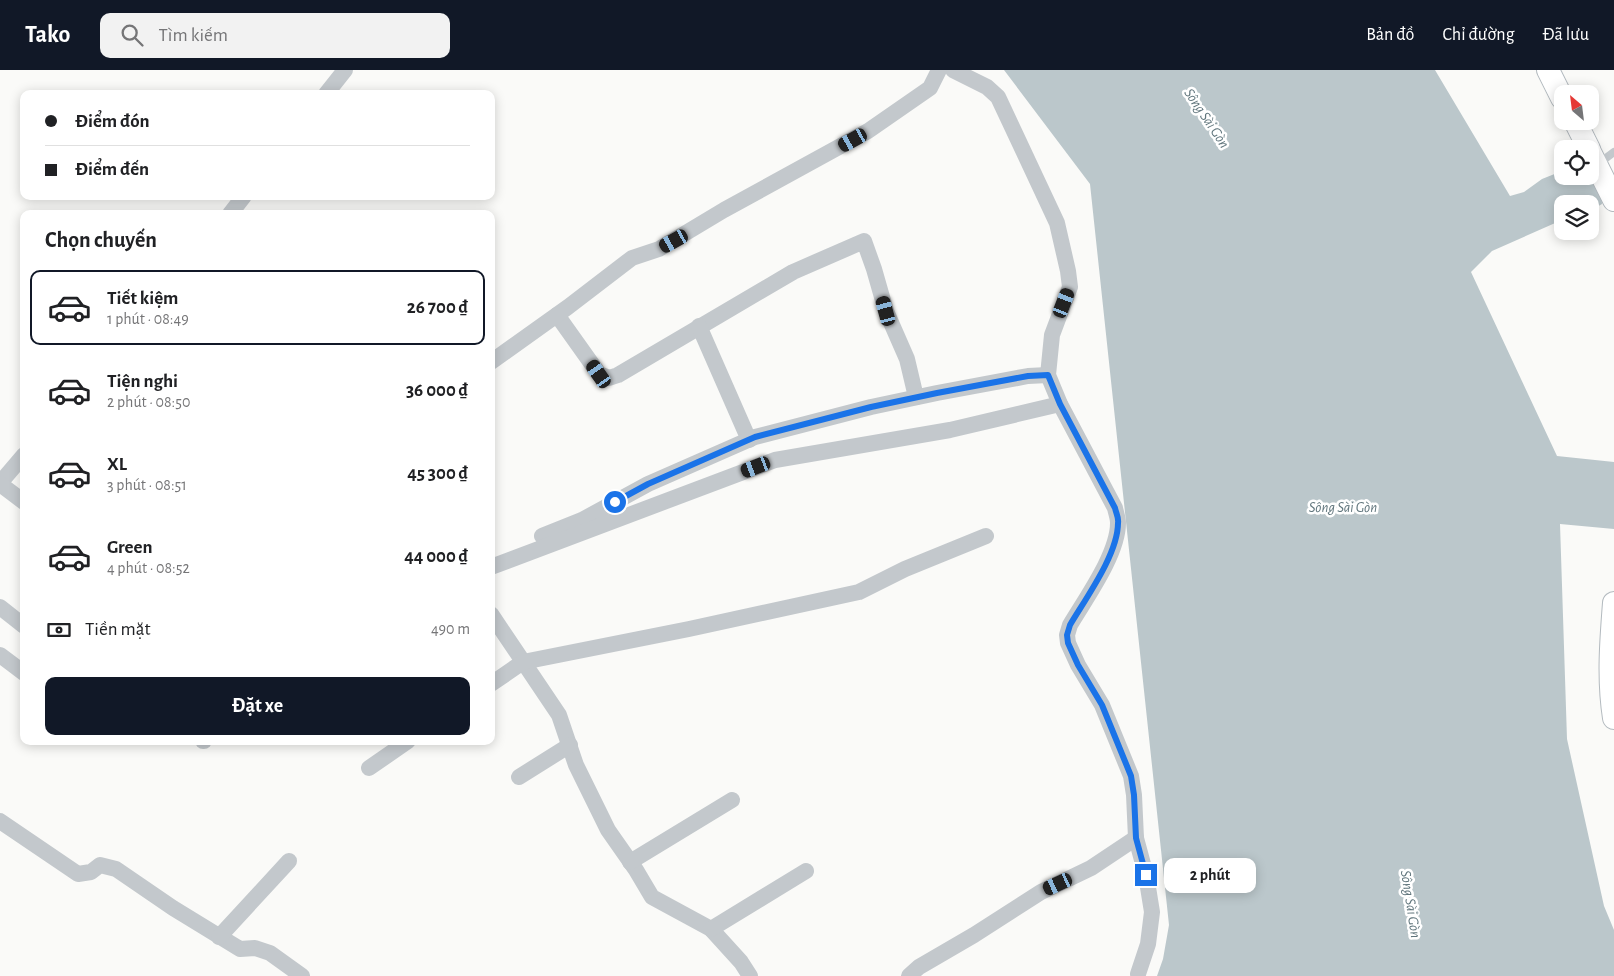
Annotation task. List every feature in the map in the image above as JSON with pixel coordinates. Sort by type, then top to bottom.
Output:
[{"type":"street","points":[[329,90],[345,70]]},
{"type":"street","points":[[495,359],[632,258],[659,249],[724,210],[868,131],[930,88],[939,70]]},
{"type":"street","points":[[953,70],[987,87],[998,98],[1057,223],[1070,287],[1052,335],[1048,375],[1060,404],[1115,508],[1119,521],[1117,537],[1110,555],[1070,625],[1067,635],[1068,643],[1078,665],[1102,705],[1131,776],[1136,838],[1146,875],[1152,912],[1148,944],[1137,975]]},
{"type":"street","points":[[1548,70],[1556,85]]},
{"type":"street","points":[[1599,159],[1614,199]]},
{"type":"street","points":[[233,210],[241,200]]},
{"type":"street","points":[[557,315],[599,374],[609,378],[618,375],[793,272],[864,241],[886,311],[907,359],[916,397]]},
{"type":"street","points":[[700,326],[749,440]]},
{"type":"street","points":[[495,553],[582,520],[648,484],[749,440],[871,407],[916,397],[1028,376],[1048,375]]},
{"type":"street","points":[[495,565],[775,460],[950,430],[1060,404]]},
{"type":"street","points":[[20,459],[2,478],[20,498]]},
{"type":"street","points":[[495,681],[523,662],[689,629],[858,592],[905,569],[986,536]]},
{"type":"street","points":[[1614,603],[1610,679],[1614,718]]},
{"type":"street","points":[[0,606],[20,623]]},
{"type":"street","points":[[495,620],[560,715],[576,764],[608,830],[652,897],[711,929],[741,962],[750,976]]},
{"type":"street","points":[[0,654],[20,670]]},
{"type":"street","points":[[369,768],[402,745]]},
{"type":"street","points":[[519,777],[570,745]]},
{"type":"street","points":[[630,862],[732,800]]},
{"type":"street","points":[[0,821],[78,874],[91,872],[100,865],[116,869],[219,937],[240,949],[255,948],[270,953],[302,976]]},
{"type":"street","points":[[909,976],[919,967],[974,935],[1041,892],[1097,865],[1136,838]]},
{"type":"street","points":[[219,937],[289,861]]},
{"type":"street","points":[[711,929],[806,871]]},
{"type":"water","name":"Sông Sài Gòn","points":[[1004,70],[1435,70],[1510,196],[1524,192],[1542,179],[1554,174],[1554,185],[1598,185],[1601,189],[1602,204],[1599,206],[1599,195],[1554,195],[1554,224],[1492,251],[1471,272],[1557,456],[1614,462],[1614,529],[1560,524],[1567,739],[1604,906],[1614,930],[1614,976],[1157,976],[1163,959],[1169,925],[1090,184]]},
{"type":"route","points":[[615,502],[648,484],[755,437],[871,407],[937,393],[1028,376],[1048,375],[1060,404],[1115,508],[1119,521],[1117,537],[1110,555],[1070,625],[1067,635],[1068,643],[1078,665],[1102,705],[1131,776],[1136,838],[1146,875]]}]
